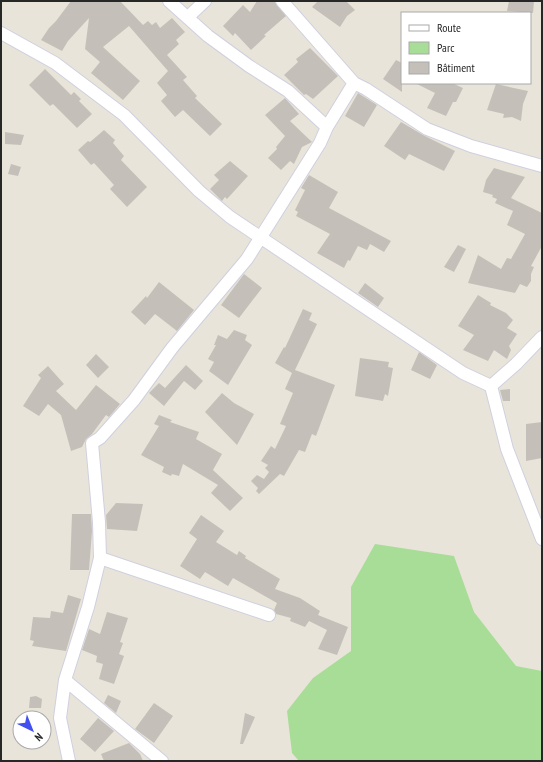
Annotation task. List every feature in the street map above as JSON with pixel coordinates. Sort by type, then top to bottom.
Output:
[{"type":"street","points":[[169,1],[208,36],[243,62],[288,91],[327,127]]},
{"type":"street","points":[[188,17],[205,1]]},
{"type":"street","points":[[282,1],[354,84],[366,89],[427,129],[471,146],[542,166]]},
{"type":"street","points":[[1,33],[55,63],[124,115],[199,191],[230,217],[463,373],[490,386],[507,449],[542,539]]},
{"type":"street","points":[[69,761],[60,718],[65,680],[88,607],[100,558],[99,522],[92,443],[100,438],[134,400],[172,348],[247,259],[261,238],[270,220],[320,143],[327,127],[354,84]]},
{"type":"street","points":[[490,386],[516,364],[542,337]]},
{"type":"street","points":[[100,558],[269,615]]},
{"type":"street","points":[[65,680],[162,761]]},
{"type":"green space","points":[[375,544],[454,556],[474,612],[516,666],[542,671],[542,761],[299,761],[292,753],[287,711],[313,678],[351,651],[351,587]]},
{"type":"building","points":[[71,1],[120,1],[143,25],[148,21],[152,25],[156,22],[160,28],[172,18],[185,32],[176,40],[179,44],[167,55],[187,77],[183,80],[197,96],[195,98],[222,124],[210,136],[183,110],[175,117],[161,101],[167,95],[157,83],[168,71],[129,26],[103,47],[140,81],[123,100],[91,73],[100,62],[85,49],[89,18],[68,41],[62,51],[41,40]]},
{"type":"building","points":[[257,1],[274,1],[286,16],[264,35],[266,36],[251,50],[235,33],[233,36],[223,26],[243,5],[250,12]]},
{"type":"building","points":[[318,1],[346,1],[355,10],[347,16],[340,27],[312,7]]},
{"type":"building","points":[[509,1],[534,1],[533,13],[507,11]]},
{"type":"building","points":[[310,48],[338,76],[313,99],[306,94],[304,95],[284,75],[298,62],[296,59]]},
{"type":"building","points":[[396,60],[401,62],[402,92],[383,79]]},
{"type":"building","points":[[45,69],[71,95],[74,92],[81,99],[79,101],[92,114],[77,128],[53,104],[50,106],[29,85]]},
{"type":"building","points":[[417,84],[454,84],[463,88],[456,102],[453,102],[446,116],[427,108],[435,93]]},
{"type":"building","points":[[496,84],[528,91],[523,104],[521,121],[512,117],[503,118],[504,114],[487,110]]},
{"type":"building","points":[[358,93],[377,105],[364,127],[345,116]]},
{"type":"building","points":[[285,98],[299,114],[290,121],[312,142],[302,147],[294,164],[290,161],[281,170],[268,158],[277,149],[276,147],[285,136],[265,115]]},
{"type":"building","points":[[401,122],[455,151],[444,171],[409,154],[405,160],[384,146]]},
{"type":"building","points":[[104,130],[115,140],[113,143],[124,156],[121,160],[147,187],[127,207],[110,189],[114,185],[94,163],[91,165],[78,150]]},
{"type":"building","points":[[5,132],[24,135],[21,145],[5,144]]},
{"type":"building","points":[[230,161],[248,176],[227,199],[225,197],[222,201],[210,189],[219,180],[214,175]]},
{"type":"building","points":[[11,164],[21,167],[18,176],[8,174]]},
{"type":"building","points":[[494,168],[525,177],[511,198],[542,213],[542,246],[531,266],[534,267],[531,274],[531,281],[527,287],[520,284],[515,293],[468,283],[478,255],[501,269],[507,258],[511,259],[525,234],[507,225],[513,211],[495,203],[497,199],[492,197],[493,195],[483,192],[486,180]]},
{"type":"building","points":[[309,175],[338,192],[329,208],[391,241],[384,252],[370,244],[367,250],[358,246],[350,261],[348,260],[344,268],[317,253],[330,234],[296,216],[298,212],[295,210],[305,190],[301,188]]},
{"type":"building","points":[[458,245],[466,249],[454,272],[444,267]]},
{"type":"building","points":[[244,274],[262,288],[239,318],[221,305]]},
{"type":"building","points":[[159,282],[194,310],[177,331],[155,314],[145,325],[131,312],[146,296],[147,298]]},
{"type":"building","points":[[365,283],[384,298],[378,307],[358,293]]},
{"type":"building","points":[[478,295],[491,303],[490,305],[506,313],[513,320],[507,328],[517,334],[509,346],[511,350],[507,359],[494,350],[488,361],[463,350],[474,335],[458,326]]},
{"type":"building","points":[[303,309],[312,313],[309,320],[317,324],[295,370],[335,385],[316,436],[312,434],[305,452],[299,450],[284,476],[280,474],[259,494],[256,491],[258,488],[251,481],[257,475],[264,479],[269,472],[265,468],[268,465],[261,461],[271,446],[275,449],[286,426],[280,424],[293,393],[285,389],[292,373],[275,363],[284,347],[285,348]]},
{"type":"building","points":[[234,330],[247,335],[245,340],[252,345],[228,385],[209,371],[214,362],[208,359],[216,345],[214,345],[218,335],[227,339]]},
{"type":"building","points":[[419,352],[437,365],[430,379],[411,370]]},
{"type":"building","points":[[96,354],[109,367],[98,378],[86,365]]},
{"type":"building","points":[[360,358],[389,362],[388,367],[393,368],[388,396],[385,394],[383,401],[355,396]]},
{"type":"building","points":[[186,365],[203,381],[195,390],[184,381],[164,406],[149,393],[159,383],[165,388]]},
{"type":"building","points":[[48,366],[64,384],[56,391],[76,410],[96,385],[120,404],[109,417],[106,415],[92,434],[86,439],[82,447],[71,451],[61,415],[48,404],[39,416],[23,406],[41,378],[38,375]]},
{"type":"building","points":[[510,389],[510,401],[503,401],[500,390]]},
{"type":"building","points":[[222,393],[234,403],[254,414],[237,445],[205,412]]},
{"type":"building","points":[[159,415],[172,420],[170,422],[199,432],[196,439],[222,454],[213,470],[243,498],[230,511],[211,493],[218,485],[183,464],[179,476],[172,474],[171,476],[162,472],[164,467],[141,455],[159,426],[154,424]]},
{"type":"building","points":[[542,422],[542,458],[526,461],[526,424]]},
{"type":"building","points":[[116,503],[143,504],[137,531],[107,529],[106,515]]},
{"type":"building","points":[[72,514],[91,514],[92,531],[89,570],[70,570]]},
{"type":"building","points":[[201,515],[224,531],[216,542],[237,555],[239,551],[246,556],[245,558],[280,579],[275,589],[300,598],[320,611],[318,615],[348,627],[337,655],[318,649],[327,630],[309,621],[305,627],[290,621],[291,618],[276,614],[274,610],[277,603],[233,578],[228,586],[205,572],[200,579],[180,566],[197,539],[189,533]]},
{"type":"building","points":[[68,595],[81,599],[66,651],[32,646],[34,641],[30,640],[33,617],[50,618],[51,611],[63,613]]},
{"type":"building","points":[[107,612],[128,618],[120,642],[123,643],[119,654],[124,656],[114,684],[99,679],[103,664],[96,662],[97,656],[82,650],[89,629],[100,634]]},
{"type":"building","points":[[108,695],[121,701],[116,713],[104,703]]},
{"type":"building","points":[[36,696],[42,699],[41,708],[29,708],[30,697]]},
{"type":"building","points":[[154,703],[173,716],[154,743],[135,729]]},
{"type":"building","points":[[245,713],[255,717],[243,744],[240,744]]},
{"type":"building","points":[[98,718],[114,731],[95,752],[80,739]]},
{"type":"building","points":[[129,743],[140,754],[143,761],[104,761],[101,754]]}]
